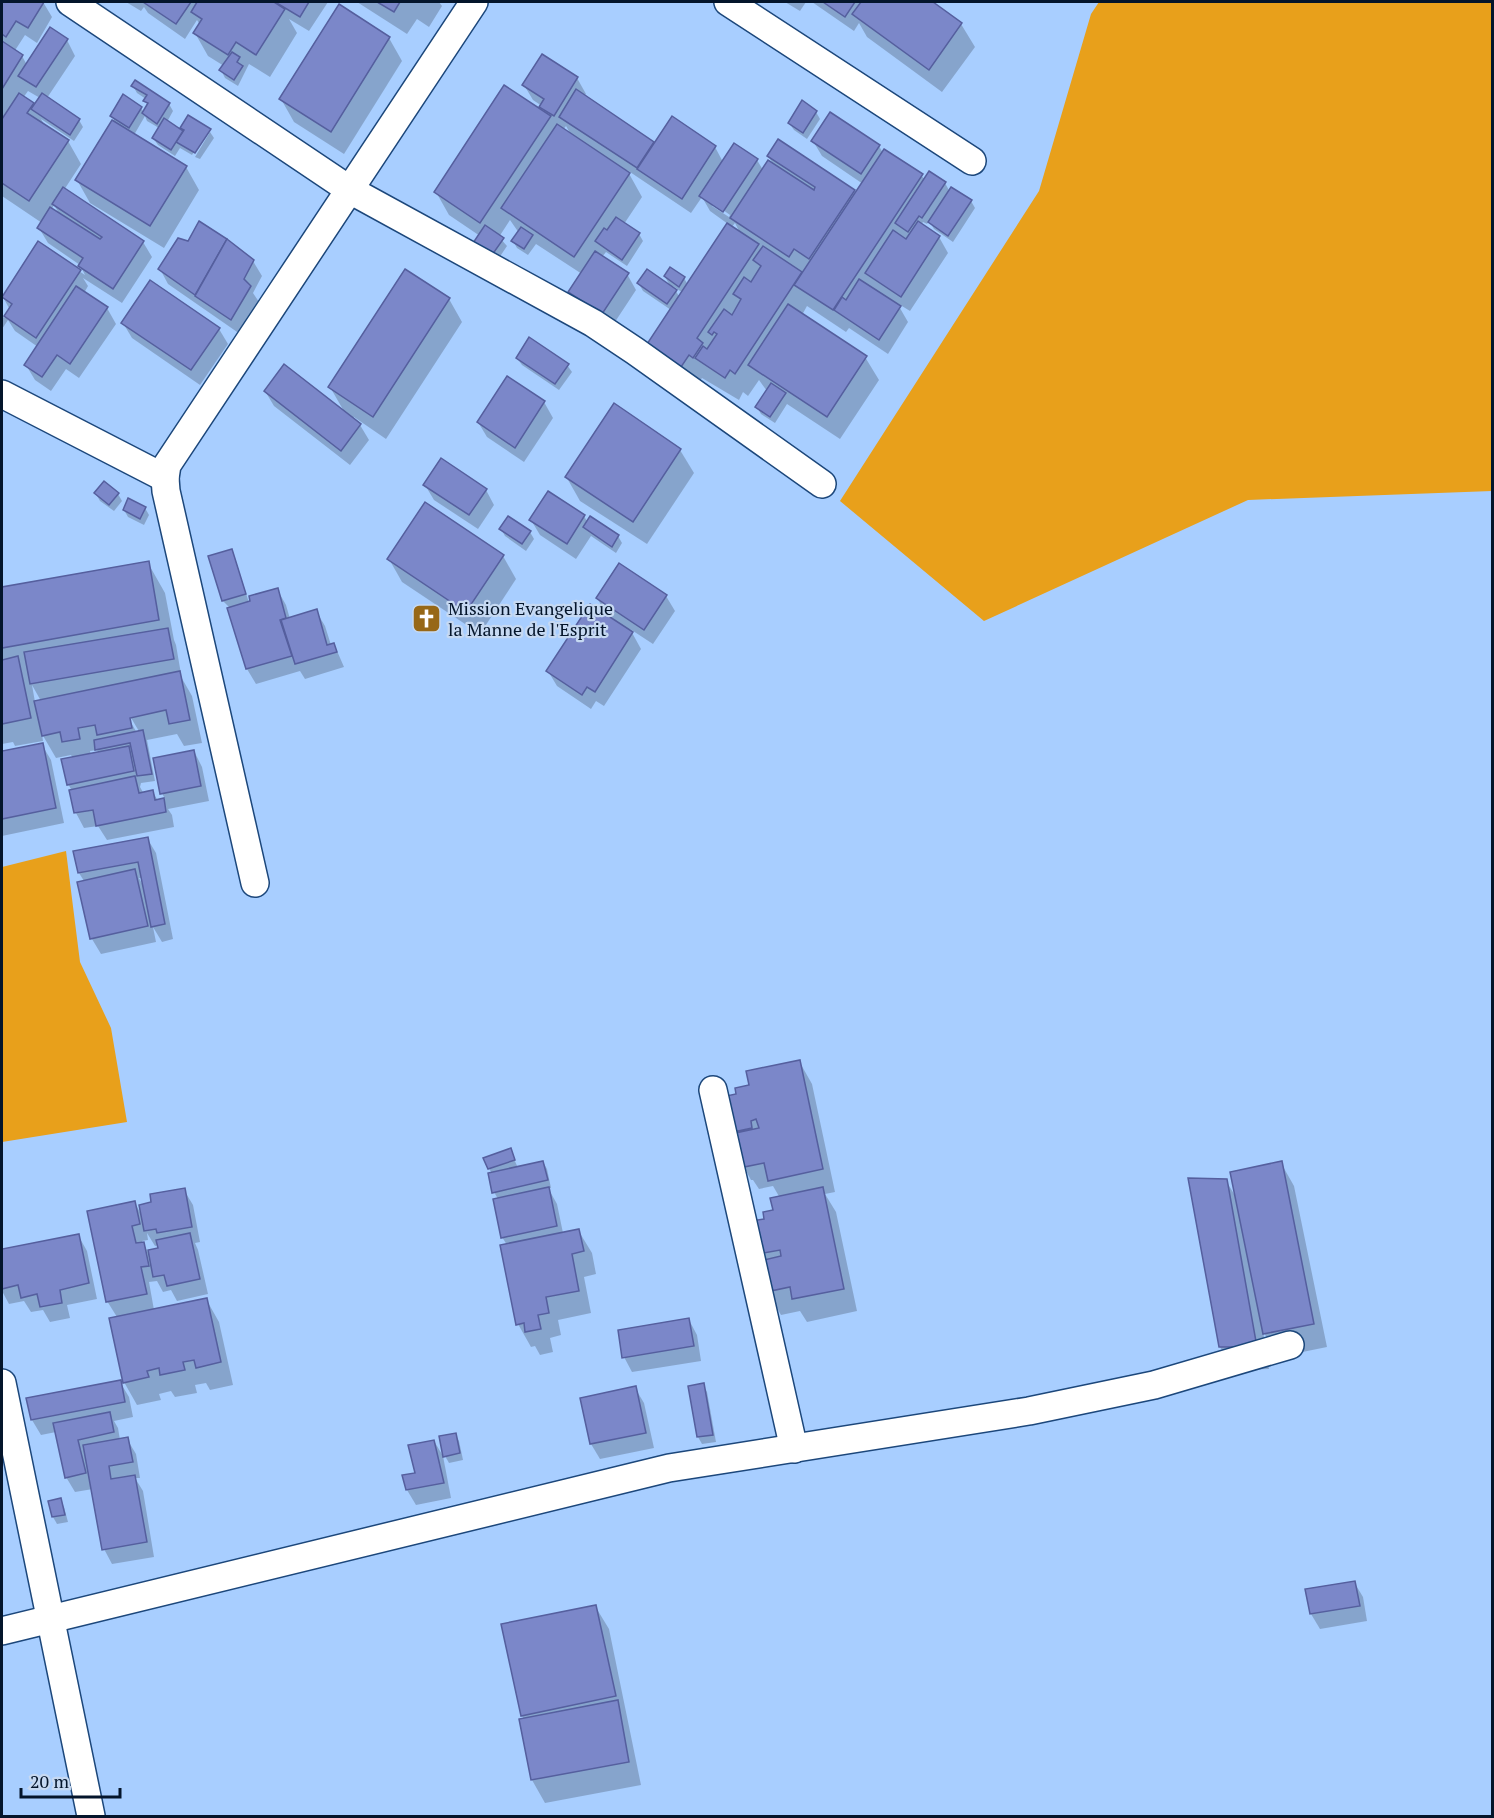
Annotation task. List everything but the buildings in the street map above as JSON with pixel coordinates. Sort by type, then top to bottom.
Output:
[{"type":"street","points":[[70,2],[350,190],[593,323],[822,484]]},
{"type":"street","points":[[255,883],[165,478],[171,460],[474,2]]},
{"type":"street","points":[[728,2],[972,161]]},
{"type":"street","points":[[2,394],[165,478]]},
{"type":"street","points":[[712,1090],[794,1449]]},
{"type":"street","points":[[2,1631],[669,1468],[1029,1411],[1154,1384],[1290,1345]]},
{"type":"street","points":[[2,1383],[91,1816]]},
{"type":"shaded area","points":[[1099,2],[1492,2],[1492,491],[1248,500],[984,621],[840,501],[1039,191],[1091,14]]},
{"type":"shaded area","points":[[66,851],[80,962],[111,1028],[127,1122],[2,1142],[2,867]]},
{"type":"place","name":"Mission Evangelique la Manne de l'Esprit","points":[[427,618]]}]
